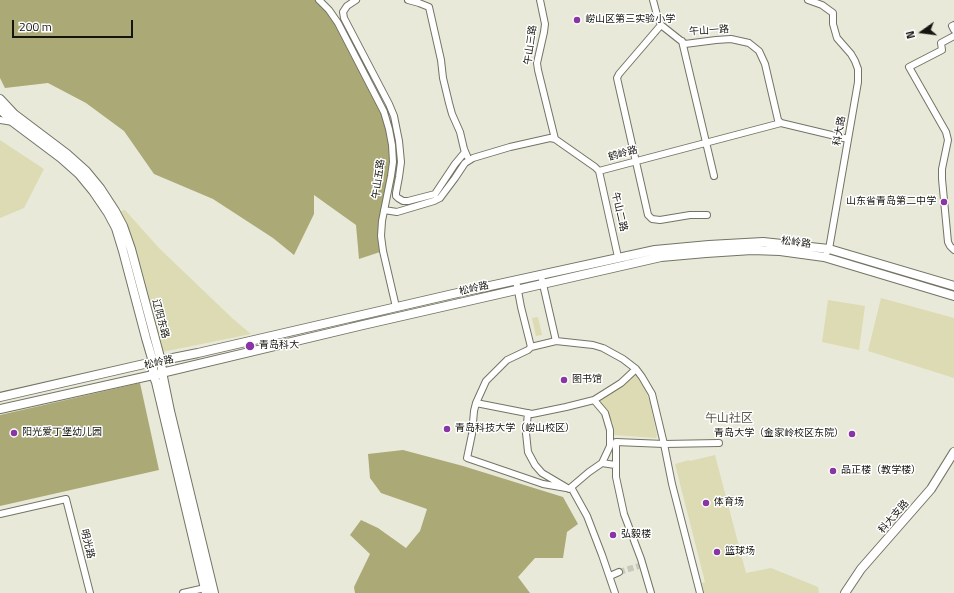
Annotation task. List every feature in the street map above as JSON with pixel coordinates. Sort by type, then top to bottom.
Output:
[{"type":"main road","name":"辽阳东路","points":[[0,99],[14,114],[67,154],[86,171],[100,188],[123,226],[131,249],[157,361],[153,375],[156,382],[205,590]]},
{"type":"main road","name":"辽阳东路","points":[[0,109],[12,122],[61,158],[79,174],[93,191],[116,228],[146,338],[162,372],[214,593]]},
{"type":"main road","name":"松岭路","points":[[0,397],[541,274],[662,249],[763,242],[829,249],[954,286]]},
{"type":"main road","name":"松岭路","points":[[0,409],[153,375],[363,324],[662,257],[752,250],[780,251],[824,257],[954,296]]},
{"type":"main road","name":"科大支路","points":[[851,593],[866,572],[934,493],[953,461],[954,452]]},
{"type":"main road","name":"科大支路","points":[[845,593],[861,569],[931,489],[953,461]]},
{"type":"street","name":"午山五路","points":[[319,0],[329,10],[338,23],[384,112],[389,129],[392,145],[392,176],[384,210],[382,228],[383,251],[396,307]]},
{"type":"street","points":[[356,0],[347,6],[343,12],[344,18],[394,116],[401,162],[396,196],[403,201],[408,201],[436,194],[455,164],[465,152]]},
{"type":"street","points":[[408,0],[419,2],[429,7],[441,60],[443,78],[452,114],[460,132],[465,152],[469,160]]},
{"type":"street","name":"午山三路","points":[[540,0],[545,24],[537,63],[555,139]]},
{"type":"street","points":[[653,0],[660,25],[617,78],[648,215],[652,219],[660,220],[690,215],[707,215]]},
{"type":"street","name":"科大路","points":[[808,0],[822,5],[833,12],[837,38],[856,61],[858,69],[858,82],[829,249],[824,257]]},
{"type":"street","name":"午山一路","points":[[660,25],[685,44],[731,39],[749,43],[759,51],[765,64],[778,120],[781,123]]},
{"type":"street","points":[[954,25],[952,26],[954,30]]},
{"type":"street","points":[[954,36],[941,43],[942,50],[909,67],[946,132],[948,140],[942,169],[942,179],[948,242],[954,250]]},
{"type":"street","points":[[682,41],[714,176]]},
{"type":"street","points":[[0,120],[12,122]]},
{"type":"street","name":"鹤岭路","points":[[555,139],[599,171],[781,123],[848,139]]},
{"type":"street","points":[[947,136],[954,133]]},
{"type":"street","points":[[384,210],[397,212],[440,198],[465,163],[473,158],[550,138],[555,139]]},
{"type":"street","name":"午山二路","points":[[599,171],[618,257]]},
{"type":"street","points":[[541,274],[556,341]]},
{"type":"street","points":[[516,280],[531,347]]},
{"type":"street","points":[[569,489],[543,484],[467,458],[476,403],[486,381],[508,360],[531,347],[556,341],[593,344],[622,359],[636,369],[652,394],[673,490],[700,593]]},
{"type":"street","points":[[476,403],[532,414],[566,407],[594,400],[621,383],[636,369]]},
{"type":"street","points":[[569,489],[602,463],[610,446],[610,430],[605,414],[594,400]]},
{"type":"street","points":[[528,413],[526,433],[528,452],[535,465],[542,472],[569,489],[572,489],[587,516],[615,593]]},
{"type":"street","points":[[651,593],[624,514],[616,477],[616,442],[664,444],[719,443]]},
{"type":"street","points":[[602,463],[615,465]]},
{"type":"street","name":"明光路","points":[[0,514],[66,499],[90,593]]},
{"type":"street","points":[[610,576],[619,572]]},
{"type":"street","points":[[183,593],[205,590]]},
{"type":"green space","points":[[0,140],[44,169],[24,208],[0,218]]},
{"type":"green space","points":[[125,210],[159,248],[232,318],[251,334],[162,352],[142,276],[120,211]]},
{"type":"green space","points":[[881,298],[954,318],[954,378],[868,351]]},
{"type":"green space","points":[[828,300],[865,306],[859,350],[822,342]]},
{"type":"green space","points":[[538,317],[542,335],[536,336],[532,318]]},
{"type":"green space","points":[[635,375],[644,386],[650,402],[657,436],[656,438],[614,435],[613,423],[599,401]]},
{"type":"green space","name":"体育场","points":[[715,455],[746,573],[771,568],[818,587],[819,593],[704,593],[702,583],[705,582],[675,464]]},
{"type":"shaded area","points":[[0,0],[315,0],[323,7],[337,27],[382,113],[387,131],[390,156],[390,179],[379,233],[380,252],[359,259],[356,225],[314,195],[314,214],[294,255],[273,238],[213,199],[154,174],[124,131],[86,103],[48,83],[5,88],[0,78]]},
{"type":"shaded area","points":[[140,383],[159,470],[0,506],[0,415]]},
{"type":"shaded area","points":[[403,450],[463,466],[563,497],[578,524],[567,532],[563,558],[535,558],[518,577],[530,593],[355,593],[354,587],[370,554],[350,535],[361,520],[378,528],[406,548],[420,531],[427,509],[381,493],[370,478],[368,454]]},
{"type":"tunnel","points":[[619,572],[639,566]]},
{"type":"place","name":"崂山区第三实验小学","points":[[577,20]]},
{"type":"place","name":"山东省青岛第二中学","points":[[944,202]]},
{"type":"place","name":"青岛科大","points":[[250,346]]},
{"type":"place","name":"图书馆","points":[[564,380]]},
{"type":"place","name":"青岛科技大学（崂山校区）","points":[[447,429]]},
{"type":"place","name":"阳光爱丁堡幼儿园","points":[[14,433]]},
{"type":"place","name":"青岛大学（金家岭校区东院）","points":[[852,434]]},
{"type":"place","name":"品正楼（教学楼）","points":[[833,471]]},
{"type":"place","name":"体育场","points":[[706,503]]},
{"type":"place","name":"弘毅楼","points":[[613,535]]},
{"type":"place","name":"篮球场","points":[[717,552]]},
{"type":"district","name":"午山社区","points":[[729,419]]}]
